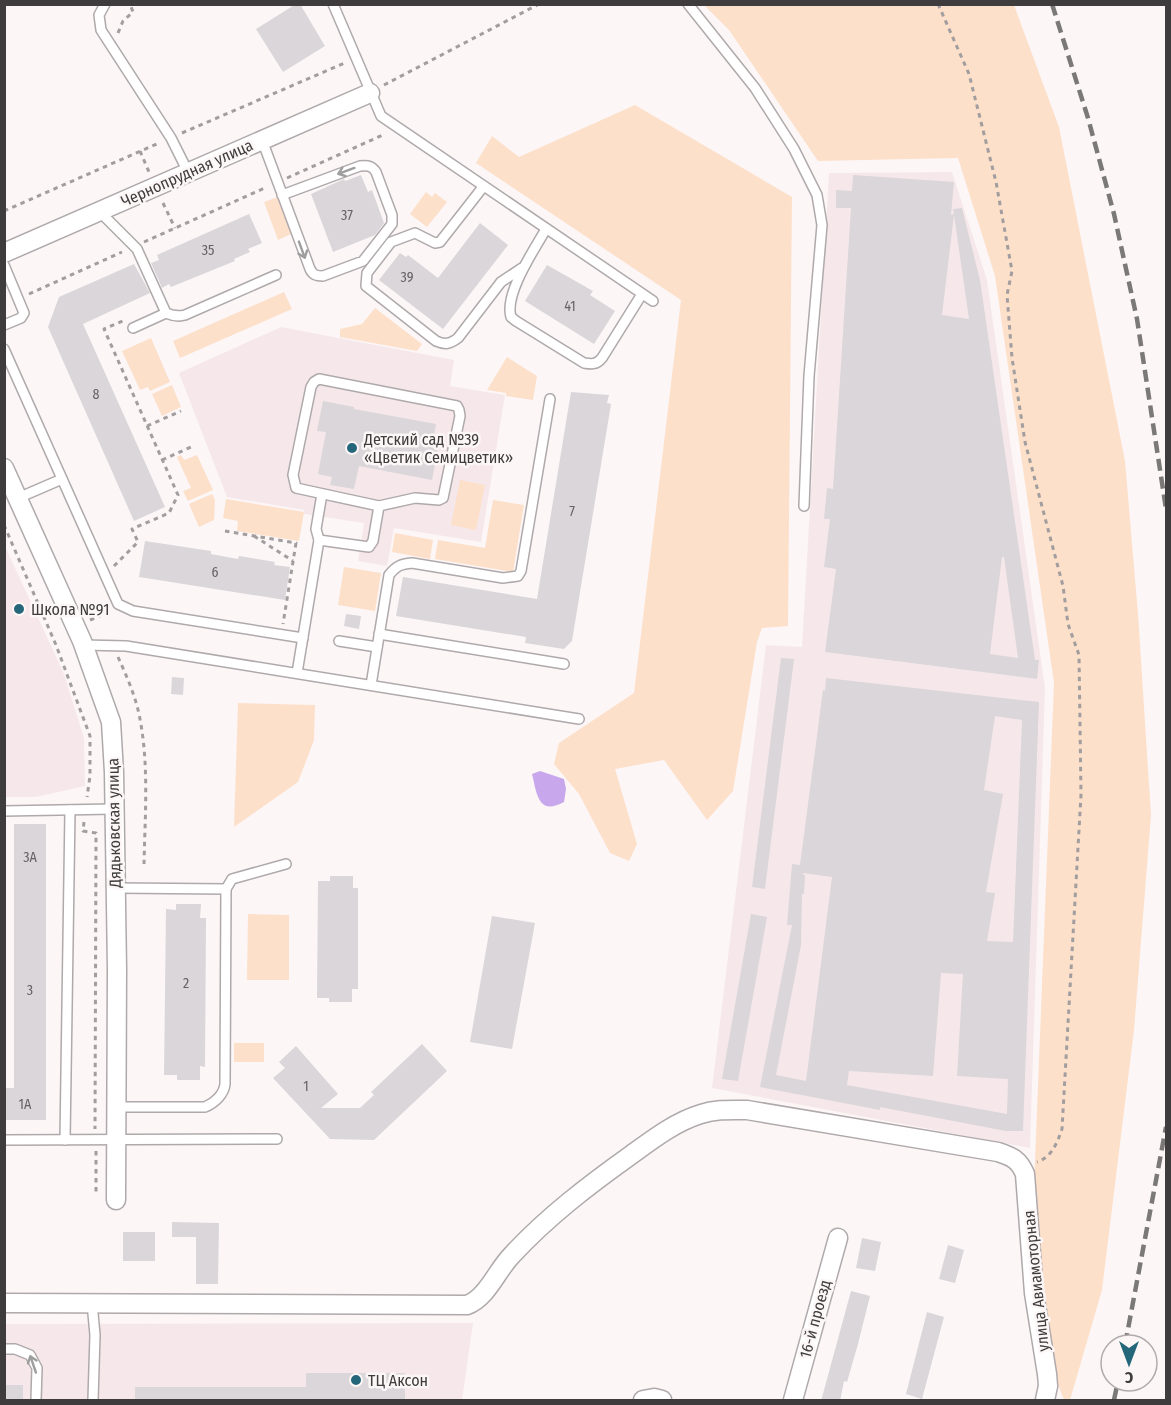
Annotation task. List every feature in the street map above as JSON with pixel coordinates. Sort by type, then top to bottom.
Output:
[{"type":"street","name":"Чернопрудная улица","points":[[4,253],[370,93]]},
{"type":"street","name":"Дядьковская улица","points":[[4,468],[83,645],[111,722],[116,888],[116,1200]]},
{"type":"street","points":[[4,1303],[467,1305],[479,1298],[507,1259],[535,1231],[614,1167],[663,1132],[687,1119],[720,1110],[747,1110],[998,1152],[1013,1157],[1020,1163]]},
{"type":"street","name":"улица Авиамоторная","points":[[1020,1163],[1025,1174],[1034,1293],[1047,1374],[1045,1401]]},
{"type":"street","name":"16-й проезд","points":[[794,1401],[838,1238]]},
{"type":"lane","points":[[105,4],[99,15],[101,30],[171,138],[188,172]]},
{"type":"lane","points":[[333,4],[381,116],[396,129],[653,301]]},
{"type":"lane","points":[[688,4],[755,88],[794,149],[817,195],[822,225],[809,376],[804,506]]},
{"type":"lane","points":[[262,140],[277,182],[310,269],[316,276],[323,276],[363,261],[392,224],[392,215],[376,172],[368,165],[282,195]]},
{"type":"lane","points":[[483,187],[440,242],[435,243],[415,233],[391,242],[368,273],[366,286],[436,341],[443,344],[452,343],[501,282],[522,268]]},
{"type":"lane","points":[[99,211],[137,249],[166,313]]},
{"type":"lane","points":[[546,229],[522,268],[510,304],[511,317],[584,363],[598,363],[642,294]]},
{"type":"lane","points":[[4,265],[24,313],[21,318],[4,325]]},
{"type":"lane","points":[[130,323],[166,313],[176,317],[185,315],[276,275]]},
{"type":"lane","points":[[4,349],[118,604],[124,608],[303,638]]},
{"type":"lane","points":[[319,379],[326,380],[457,406],[460,416],[443,498],[439,500],[415,498],[380,506],[322,494],[296,488],[293,482],[310,387],[314,382],[319,379]]},
{"type":"lane","points":[[371,685],[389,575],[394,568],[412,563],[503,578],[518,576],[521,571],[550,399]]},
{"type":"lane","points":[[18,498],[62,479]]},
{"type":"lane","points":[[297,674],[319,540],[316,529],[322,494]]},
{"type":"lane","points":[[319,540],[369,547],[380,506]]},
{"type":"lane","points":[[380,634],[564,664]]},
{"type":"lane","points":[[339,641],[377,647]]},
{"type":"lane","points":[[83,645],[126,646],[579,719]]},
{"type":"lane","points":[[4,811],[114,809]]},
{"type":"lane","points":[[65,1140],[70,810]]},
{"type":"lane","points":[[116,1107],[205,1107],[213,1103],[223,1092],[225,1083],[226,889],[232,879],[286,864]]},
{"type":"lane","points":[[116,888],[226,889]]},
{"type":"lane","points":[[4,1140],[277,1139]]},
{"type":"lane","points":[[92,1303],[95,1335],[93,1401]]},
{"type":"lane","points":[[4,1349],[15,1349],[30,1355],[37,1368],[36,1401]]},
{"type":"path","points":[[120,40],[119,27],[133,12],[130,4]]},
{"type":"path","points":[[370,93],[539,4]]},
{"type":"path","points":[[938,4],[969,74],[996,182],[1012,271],[1007,295],[1012,358],[1025,442],[1063,586],[1068,624],[1079,655],[1082,795],[1062,1129],[1056,1146],[1045,1159],[1020,1163]]},
{"type":"path","points":[[178,135],[356,59]]},
{"type":"path","points":[[25,296],[396,129]]},
{"type":"path","points":[[4,211],[163,141]]},
{"type":"path","points":[[140,151],[149,172]]},
{"type":"path","points":[[163,203],[175,228]]},
{"type":"path","points":[[105,576],[138,542],[132,530],[170,513],[178,495],[104,329],[130,323]]},
{"type":"path","points":[[147,426],[181,411]]},
{"type":"path","points":[[162,460],[191,447]]},
{"type":"path","points":[[225,531],[296,543],[281,634]]},
{"type":"path","points":[[253,536],[293,561]]},
{"type":"path","points":[[85,622],[99,616]]},
{"type":"path","points":[[116,653],[131,685],[140,718],[145,766],[144,864]]},
{"type":"shaded area","points":[[704,5],[1014,5],[1059,127],[1125,461],[1151,815],[1134,1030],[1102,1290],[1070,1400],[1064,1400],[1029,1312],[1054,683],[995,276],[958,158],[818,161],[729,30]]},
{"type":"shaded area","points":[[635,105],[792,197],[788,626],[762,628],[757,642],[733,791],[707,820],[664,760],[615,769],[637,844],[629,861],[610,853],[579,794],[554,764],[559,743],[634,693],[681,300],[476,163],[492,136],[519,157]]},
{"type":"shaded area","points":[[952,172],[987,280],[1045,688],[1030,1148],[712,1088],[766,645],[802,647],[829,173]]},
{"type":"shaded area","points":[[426,192],[432,197],[435,193],[447,202],[427,227],[410,214]]},
{"type":"shaded area","points":[[278,197],[291,234],[278,240],[264,202]]},
{"type":"shaded area","points":[[284,292],[292,309],[180,358],[173,341]]},
{"type":"shaded area","points":[[375,308],[422,344],[417,351],[340,337],[340,329],[362,324]]},
{"type":"shaded area","name":"Детский сад №39 «Цветик Семицветик»","points":[[281,327],[454,360],[450,386],[505,395],[481,542],[394,528],[387,566],[358,561],[364,523],[304,514],[304,510],[227,497],[179,373]]},
{"type":"shaded area","points":[[151,338],[170,382],[150,391],[148,387],[140,390],[122,351]]},
{"type":"shaded area","points":[[507,357],[537,376],[533,400],[506,396],[506,393],[487,390]]},
{"type":"shaded area","points":[[172,385],[181,407],[162,416],[152,394]]},
{"type":"shaded area","points":[[181,455],[184,460],[197,455],[213,490],[188,501],[183,491],[191,488],[177,457]]},
{"type":"shaded area","points":[[460,480],[485,485],[476,530],[451,525]]},
{"type":"shaded area","points":[[212,494],[215,500],[214,520],[199,527],[189,504]]},
{"type":"shaded area","points":[[226,499],[304,512],[299,541],[237,531],[238,521],[223,518]]},
{"type":"shaded area","points":[[493,500],[524,505],[513,572],[435,559],[438,540],[485,548]]},
{"type":"shaded area","points":[[395,533],[433,540],[430,559],[392,552]]},
{"type":"shaded area","name":"Школа №91","points":[[4,544],[64,674],[84,738],[85,786],[36,797],[5,797]]},
{"type":"shaded area","points":[[344,567],[381,573],[375,611],[338,605]]},
{"type":"shaded area","points":[[238,703],[315,705],[314,740],[298,782],[234,827]]},
{"type":"shaded area","points":[[540,771],[564,779],[566,789],[564,802],[549,806],[540,801],[532,774]]},
{"type":"shaded area","points":[[248,914],[289,915],[289,980],[247,980]]},
{"type":"shaded area","points":[[234,1043],[264,1043],[264,1062],[234,1062]]},
{"type":"shaded area","points":[[473,1323],[462,1400],[5,1400],[4,1324]]},
{"type":"building","points":[[296,4],[300,4],[325,46],[283,72],[256,29]]},
{"type":"building","points":[[361,175],[368,192],[372,190],[384,223],[375,235],[333,252],[311,194],[344,179],[345,181]]},
{"type":"building","points":[[853,175],[954,182],[951,215],[954,214],[953,209],[962,208],[980,280],[1035,660],[1039,660],[1037,679],[825,652],[836,569],[824,567],[830,519],[824,519],[827,488],[833,489],[851,208],[836,208],[836,190],[852,191]],"holes":[[[954,215],[969,319],[942,315]],[[1002,557],[1004,557],[1018,658],[990,654]]]},
{"type":"building","points":[[249,214],[262,243],[248,249],[250,252],[234,259],[235,261],[171,287],[169,284],[162,288],[151,263],[159,260],[157,255]]},
{"type":"building","points":[[480,223],[508,245],[443,329],[379,280],[400,253],[406,257],[408,255],[438,278]]},
{"type":"building","points":[[134,264],[150,293],[83,324],[165,507],[134,521],[48,327],[59,297]]},
{"type":"building","points":[[547,265],[593,291],[590,295],[615,311],[594,344],[525,301]]},
{"type":"building","points":[[571,392],[609,395],[607,403],[611,404],[572,641],[564,649],[525,643],[526,637],[396,616],[403,577],[537,599]]},
{"type":"building","points":[[323,401],[436,424],[432,447],[438,448],[432,480],[359,466],[354,489],[330,485],[332,477],[318,474],[326,432],[317,431]]},
{"type":"building","points":[[145,541],[211,551],[211,554],[238,559],[239,556],[275,562],[274,565],[290,567],[285,600],[139,577]]},
{"type":"building","points":[[346,614],[361,616],[359,629],[344,626]]},
{"type":"building","points":[[781,658],[794,659],[765,889],[752,887]]},
{"type":"building","points":[[172,677],[184,678],[183,695],[171,694]]},
{"type":"building","points":[[826,678],[1039,702],[1023,1131],[1006,1131],[880,1107],[880,1110],[760,1087],[792,925],[787,925],[792,864],[800,865],[823,690],[825,691]],"holes":[[[995,716],[1022,720],[1013,942],[987,941],[995,893],[986,892],[1003,794],[984,790]],[[803,873],[832,877],[806,1081],[776,1075],[801,945],[802,894],[804,894],[805,875]],[[941,973],[963,974],[957,1076],[1008,1079],[1007,1114],[847,1085],[849,1071],[933,1076]]]},
{"type":"building","points":[[14,824],[46,824],[46,1120],[4,1120],[4,1088],[14,1088]]},
{"type":"building","points":[[330,876],[353,876],[353,888],[358,888],[358,989],[352,989],[352,1002],[329,1002],[329,998],[317,998],[318,881],[330,881]]},
{"type":"building","points":[[176,904],[201,904],[200,918],[206,918],[205,1067],[200,1066],[200,1080],[177,1080],[177,1075],[164,1075],[166,909],[176,910]]},
{"type":"building","points":[[751,914],[767,917],[738,1081],[722,1079]]},
{"type":"building","points":[[492,916],[535,923],[512,1049],[470,1042]]},
{"type":"building","points":[[422,1044],[447,1071],[374,1140],[330,1139],[273,1078],[285,1068],[279,1062],[296,1046],[338,1094],[321,1108],[360,1108],[374,1095],[371,1092]]},
{"type":"building","points":[[172,1222],[219,1223],[218,1284],[196,1284],[196,1237],[172,1237]]},
{"type":"building","points":[[123,1232],[155,1232],[155,1261],[123,1261]]},
{"type":"building","points":[[862,1238],[881,1242],[875,1271],[856,1268]]},
{"type":"building","points":[[948,1245],[964,1250],[955,1283],[939,1279]]},
{"type":"building","points":[[851,1291],[870,1296],[858,1344],[847,1382],[844,1381],[840,1401],[821,1401]]},
{"type":"building","points":[[927,1312],[944,1317],[922,1399],[906,1394]]},
{"type":"building","name":"ТЦ Аксон","points":[[306,1373],[405,1373],[405,1401],[135,1401],[135,1387],[306,1387]]},
{"type":"building","points":[[4,1385],[23,1385],[23,1401],[4,1401]]},
{"type":"railway","points":[[1052,4],[1088,118],[1114,214],[1137,319],[1166,509]]},
{"type":"railway","points":[[1127,1333],[1166,1127]]},
{"type":"railway","points":[[1114,1400],[1115,1393]]},
{"type":"place","name":"Детский сад №39 «Цветик Семицветик»","points":[[352,448]]},
{"type":"place","name":"Школа №91","points":[[19,609]]},
{"type":"place","name":"ТЦ Аксон","points":[[356,1380]]}]
